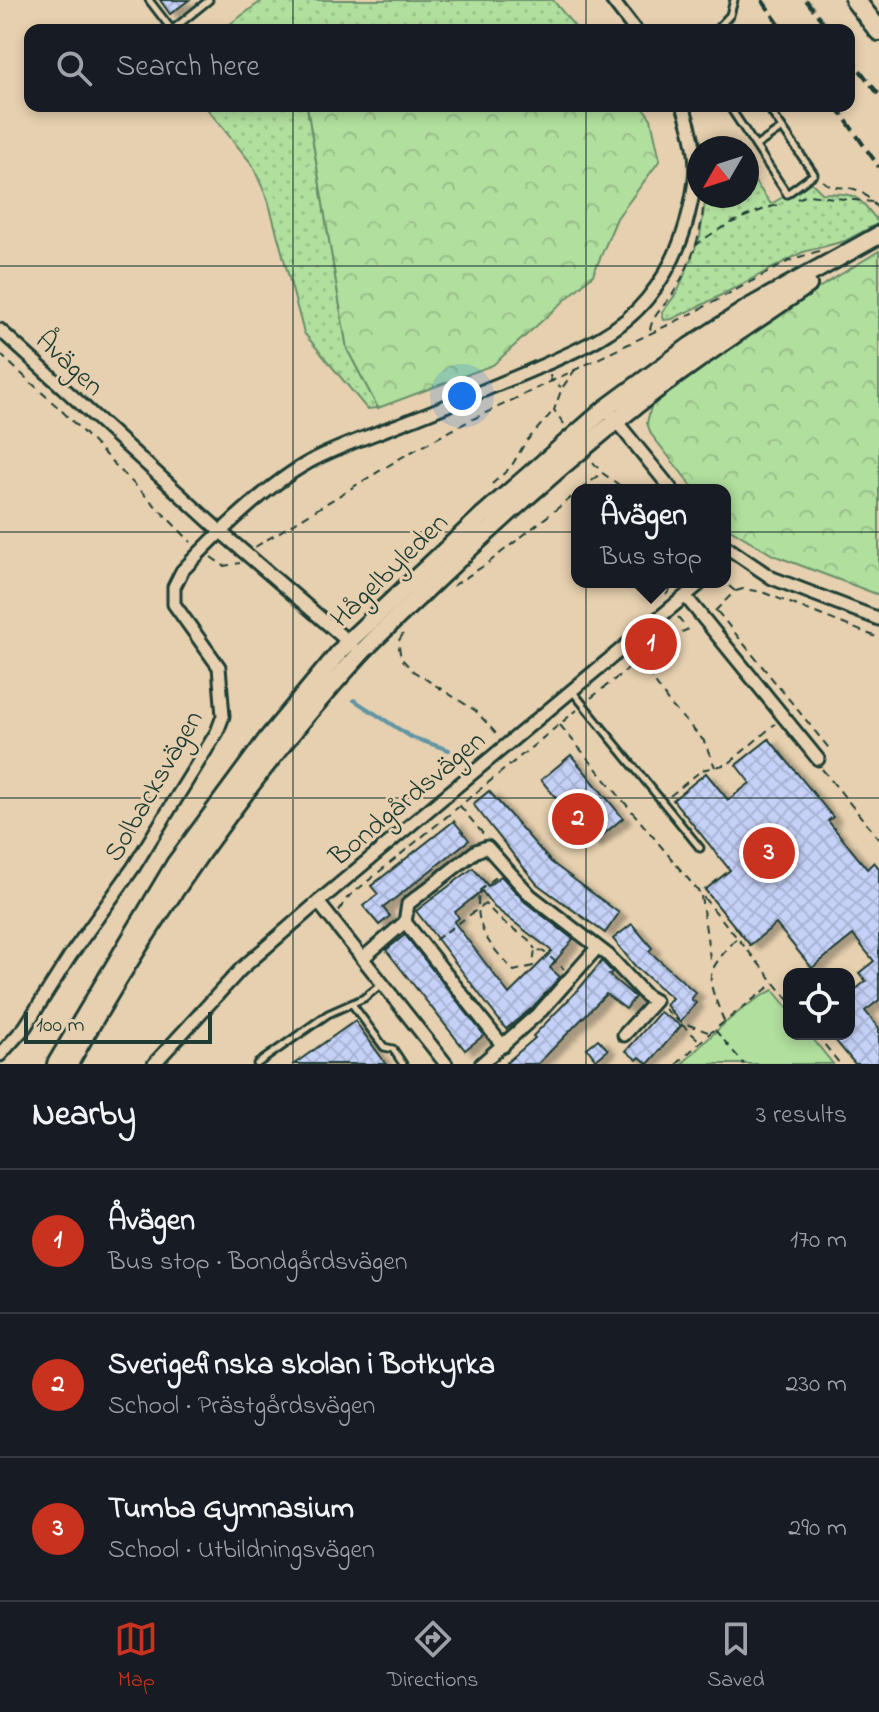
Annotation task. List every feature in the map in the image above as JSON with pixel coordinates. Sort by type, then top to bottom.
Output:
[{"type":"main road","points":[[855,0],[879,31]]},
{"type":"main road","name":"Hågelbyleden","points":[[56,1064],[183,853],[268,738],[482,516],[610,415],[869,247],[879,235]]},
{"type":"main road","name":"Hågelbyleden","points":[[69,1064],[90,1026],[213,837],[355,647]]},
{"type":"street","points":[[612,0],[630,24]]},
{"type":"street","name":"Solbacksvägen","points":[[0,1055],[25,1027],[70,956],[133,868],[217,732],[223,716],[219,667],[174,604],[174,587],[182,571],[267,490],[312,460],[548,363],[588,344],[628,318],[669,269],[679,248],[694,194],[698,161],[685,112]]},
{"type":"street","name":"Åvägen","points":[[0,330],[222,533],[355,647]]},
{"type":"street","points":[[610,415],[667,484]]},
{"type":"street","points":[[731,555],[772,578],[879,619]]},
{"type":"street","name":"Bondgårdsvägen","points":[[154,1064],[241,969],[696,588]]},
{"type":"street","points":[[686,597],[818,759]]},
{"type":"street","points":[[363,958],[405,922],[408,904],[476,851],[487,847],[530,895],[608,955],[646,996],[655,1001],[624,1035]]},
{"type":"street","points":[[318,902],[446,1064]]},
{"type":"street","points":[[405,922],[503,1046]]},
{"type":"street","points":[[481,1064],[541,1011],[597,948]]},
{"type":"lane","points":[[149,0],[167,24]]},
{"type":"lane","points":[[179,24],[209,0]]},
{"type":"lane","points":[[722,24],[730,15],[734,0]]},
{"type":"lane","points":[[733,112],[749,136]]},
{"type":"lane","points":[[759,151],[787,194],[814,174],[771,112]]},
{"type":"lane","points":[[759,144],[782,128]]},
{"type":"lane","points":[[573,692],[700,848]]},
{"type":"lane","points":[[257,1064],[328,1014],[352,1004],[383,983]]},
{"type":"lane","points":[[352,1004],[384,1047],[393,1049],[403,1064]]},
{"type":"path","points":[[814,174],[831,187],[862,192],[879,210]]},
{"type":"path","points":[[796,199],[808,195],[872,202]]},
{"type":"path","points":[[695,246],[714,231],[740,218],[784,203]]},
{"type":"path","points":[[0,354],[62,411],[202,553],[209,553],[217,563],[232,566],[240,564],[261,542],[404,456],[577,367],[695,312],[793,259],[828,249]]},
{"type":"path","points":[[548,363],[551,380],[562,388]]},
{"type":"path","points":[[492,484],[511,467],[525,443],[554,410],[562,388],[577,367]]},
{"type":"path","points":[[554,410],[566,429]]},
{"type":"path","points":[[589,458],[618,484]]},
{"type":"path","points":[[588,484],[601,472]]},
{"type":"path","points":[[452,586],[488,563],[571,498]]},
{"type":"path","points":[[665,600],[670,588]]},
{"type":"path","points":[[731,588],[735,591]]},
{"type":"path","points":[[331,917],[343,908],[346,899],[559,723],[667,638],[704,620],[735,591],[762,592],[879,638]]},
{"type":"path","points":[[717,610],[832,752]]},
{"type":"path","points":[[404,632],[398,642],[401,658],[413,671],[476,711],[517,759]]},
{"type":"path","points":[[639,659],[669,703],[704,741],[715,767]]},
{"type":"path","points":[[662,802],[702,770],[728,764],[778,722]]},
{"type":"path","points":[[559,723],[783,993]]},
{"type":"path","points":[[818,759],[825,775],[879,839]]},
{"type":"path","points":[[460,806],[488,841],[487,847]]},
{"type":"path","points":[[507,869],[479,891],[477,909],[481,928],[490,944],[514,971],[533,966],[535,949]]},
{"type":"path","points":[[700,893],[712,966],[711,986],[724,1021]]},
{"type":"path","points":[[425,948],[485,904],[503,922],[528,939],[535,949],[544,952],[572,976]]},
{"type":"path","points":[[712,966],[737,938]]},
{"type":"path","points":[[677,1064],[714,1029],[775,983]]},
{"type":"path","points":[[655,1001],[701,1041]]},
{"type":"path","points":[[678,1021],[710,1033]]},
{"type":"path","points":[[714,1029],[744,1064]]},
{"type":"path","points":[[821,1040],[840,1064]]},
{"type":"green space","points":[[263,0],[553,0],[573,24],[230,24]]},
{"type":"green space","points":[[210,112],[308,112],[347,349],[378,408],[367,409],[304,333],[268,200],[252,164]]},
{"type":"green space","points":[[308,112],[646,112],[651,119],[660,160],[617,218],[593,275],[493,365],[378,408],[347,349]]},
{"type":"green space","points":[[810,181],[822,193],[856,198],[879,223],[845,241],[803,252],[704,304],[664,320],[662,313],[678,291],[700,236],[704,208],[759,208],[759,188],[771,204]]},
{"type":"green space","points":[[879,251],[879,595],[773,555],[731,530],[731,484],[690,484],[651,434],[647,423],[651,406],[680,381],[776,314]]},
{"type":"green space","points":[[773,990],[783,1002],[783,1040],[814,1040],[833,1064],[682,1064],[736,1014]]},
{"type":"building","points":[[160,0],[189,0],[170,14]]},
{"type":"building","points":[[769,739],[833,817],[828,821],[867,869],[874,862],[879,868],[879,1000],[865,1011],[879,1028],[879,1064],[855,1064],[835,1040],[855,1040],[855,990],[866,981],[859,973],[874,961],[853,935],[812,968],[776,924],[750,945],[705,890],[730,870],[673,800],[706,773],[728,800],[750,783],[736,765]]},
{"type":"building","points":[[571,755],[623,818],[593,843],[541,780]]},
{"type":"building","points":[[489,791],[551,862],[619,913],[605,933],[537,884],[473,804]]},
{"type":"building","points":[[454,821],[469,840],[383,908],[390,916],[379,925],[363,906],[378,894],[371,886]]},
{"type":"building","points":[[473,868],[488,886],[501,876],[525,902],[573,939],[550,968],[560,977],[533,1007],[506,1029],[416,911]],"holes":[[[482,891],[494,907],[552,951],[509,994],[454,922],[459,918],[455,912]]]},
{"type":"building","points":[[632,924],[652,948],[649,951],[696,993],[691,999],[696,1003],[680,1022],[666,1005],[672,998],[635,966],[613,939]]},
{"type":"building","points":[[405,935],[484,1035],[465,1050],[386,950]]},
{"type":"building","points":[[602,961],[612,972],[609,975],[635,997],[626,1009],[606,994],[538,1064],[505,1064],[535,1038],[533,1036]]},
{"type":"building","points":[[660,1012],[681,1026],[648,1064],[626,1051]]},
{"type":"building","points":[[355,1021],[386,1064],[294,1064]]},
{"type":"building","points":[[598,1039],[608,1050],[596,1060],[587,1048]]},
{"type":"waterway","points":[[354,700],[411,737],[449,750]]},
{"type":"railway","points":[[762,0],[779,24]]},
{"type":"railway","points":[[806,0],[824,24]]},
{"type":"railway","points":[[855,64],[879,95]]},
{"type":"railway","points":[[840,112],[879,167]]},
{"type":"place","name":"Åvägen","points":[[651,644]]},
{"type":"place","name":"Sverigefinska skolan i Botkyrka","points":[[578,819]]},
{"type":"place","name":"Tumba Gymnasium","points":[[769,853]]}]
